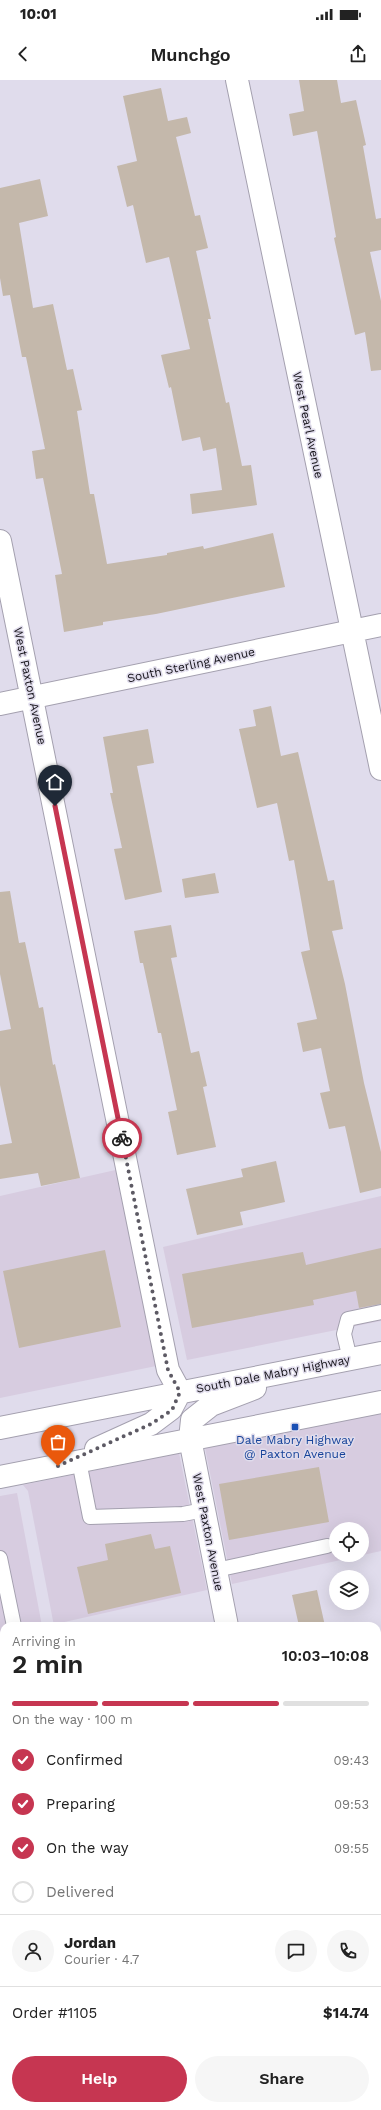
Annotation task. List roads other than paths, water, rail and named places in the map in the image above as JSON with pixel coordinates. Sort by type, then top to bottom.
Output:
[{"type":"street","name":"West Pearl Avenue","points":[[237,80],[351,632],[381,769]]},
{"type":"street","name":"West Paxton Avenue","points":[[0,541],[33,697],[168,1370],[180,1392]]},
{"type":"street","name":"South Sterling Avenue","points":[[0,704],[381,626]]},
{"type":"street","name":"South Dale Mabry Highway","points":[[0,1428],[381,1353]]},
{"type":"street","name":"West Paxton Avenue","points":[[226,1622],[190,1439],[192,1420],[211,1405],[312,1367]]},
{"type":"street","points":[[68,1463],[151,1424],[172,1410],[180,1392]]},
{"type":"street","points":[[0,1477],[381,1402]]},
{"type":"lane","points":[[350,1359],[344,1334],[348,1319],[381,1312]]},
{"type":"lane","points":[[68,1463],[90,1517],[183,1514],[204,1510]]},
{"type":"lane","points":[[216,1570],[327,1546]]},
{"type":"lane","points":[[0,1558],[13,1622]]},
{"type":"place","name":"Dale Mabry Highway @ Paxton Avenue","points":[[295,1427]]}]
